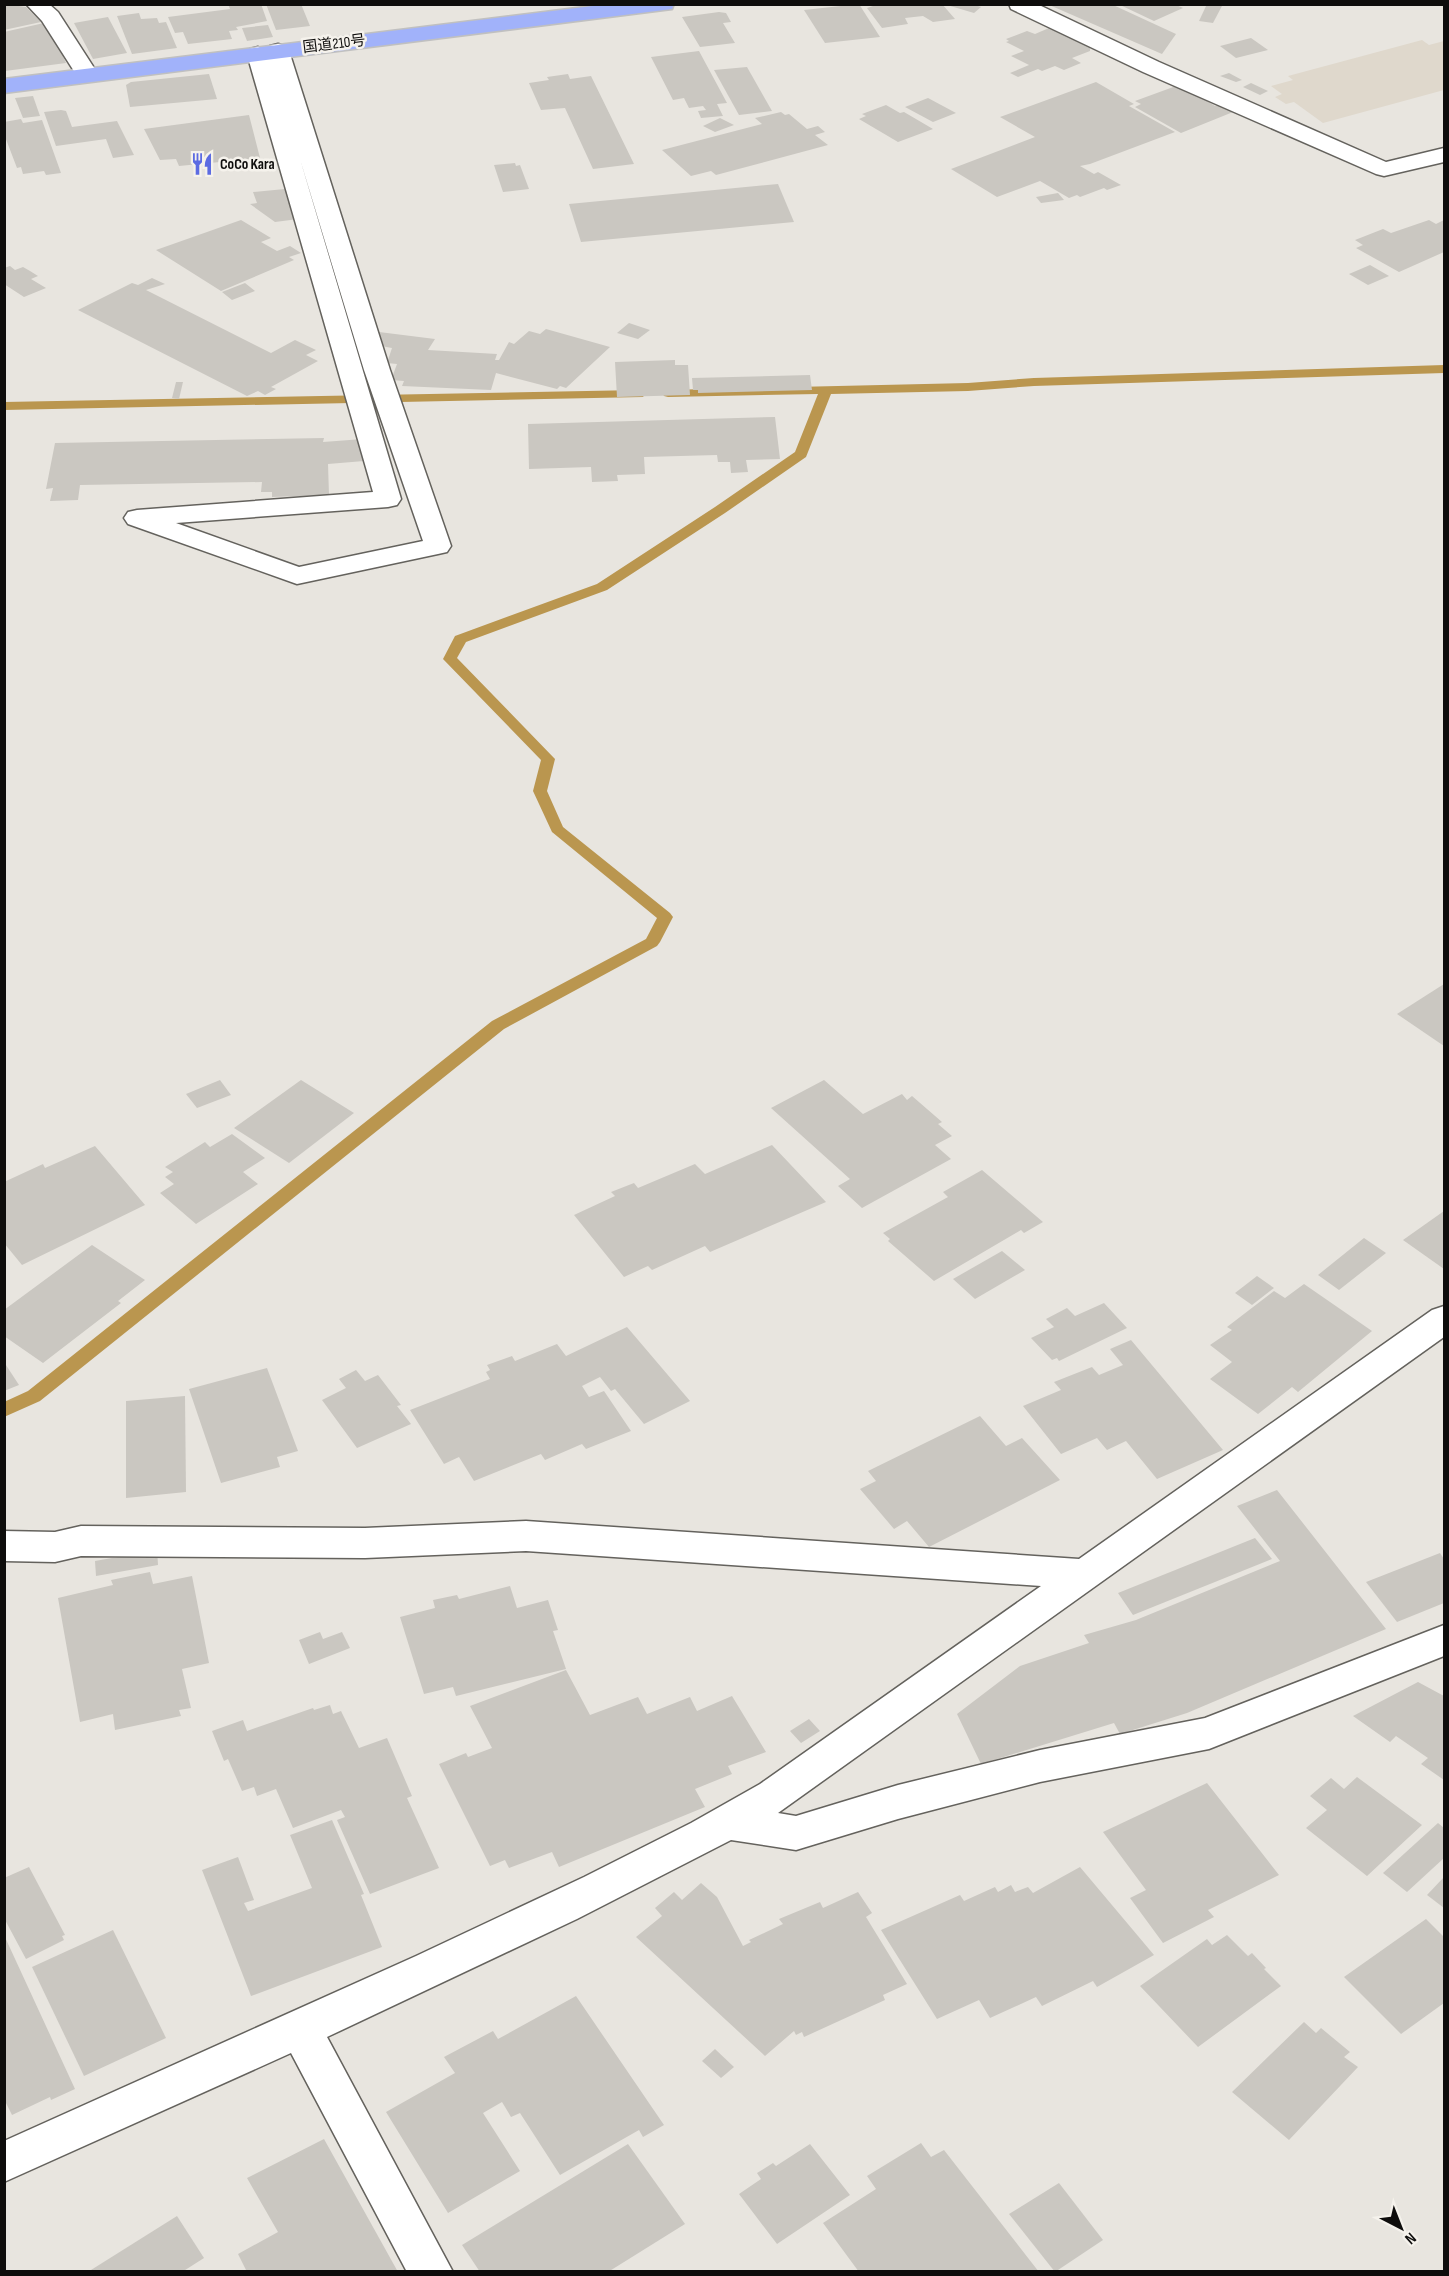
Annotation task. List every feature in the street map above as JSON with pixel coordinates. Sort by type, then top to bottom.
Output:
[{"type":"highway","name":"国道210号","points":[[4,86],[664,4]]},
{"type":"street","points":[[36,4],[50,17],[87,74]]},
{"type":"street","points":[[1019,4],[1151,67],[1384,169],[1444,155]]},
{"type":"street","points":[[268,52],[438,546],[297,576],[138,518],[388,500],[268,52]]},
{"type":"street","points":[[1410,163],[1444,179]]},
{"type":"street","points":[[4,2162],[301,2030],[567,1905],[729,1823],[774,1796],[1444,1319]]},
{"type":"street","points":[[4,1546],[55,1546],[81,1541],[365,1543],[526,1536],[1084,1574]]},
{"type":"street","points":[[729,1823],[796,1833],[897,1802],[1040,1766],[1209,1733],[1444,1640]]},
{"type":"street","points":[[301,2030],[431,2271]]},
{"type":"shaded area","points":[[1422,40],[1429,45],[1444,41],[1444,90],[1323,123],[1294,102],[1286,104],[1275,97],[1282,94],[1271,86],[1293,80],[1288,76]]},
{"type":"building","points":[[4,4],[26,7],[41,22],[4,30]]},
{"type":"building","points":[[228,4],[261,4],[267,21],[236,27],[238,30],[229,31],[232,39],[188,44],[183,32],[175,33],[168,17],[230,9]]},
{"type":"building","points":[[266,4],[301,4],[310,26],[276,30]]},
{"type":"building","points":[[859,4],[880,37],[825,43],[804,10]]},
{"type":"building","points":[[872,4],[942,4],[955,19],[933,22],[923,16],[905,18],[908,24],[882,28],[867,8],[873,6]]},
{"type":"building","points":[[972,4],[981,7],[974,13],[947,5]]},
{"type":"building","points":[[1047,4],[1111,4],[1176,34],[1162,54]]},
{"type":"building","points":[[1118,4],[1174,4],[1183,8],[1154,21]]},
{"type":"building","points":[[1207,4],[1223,4],[1213,23],[1199,21]]},
{"type":"building","points":[[139,13],[141,19],[157,18],[159,23],[166,22],[177,48],[132,54],[117,16]]},
{"type":"building","points":[[726,13],[731,22],[723,23],[735,43],[700,47],[682,17]]},
{"type":"building","points":[[108,17],[127,53],[93,59],[74,23]]},
{"type":"building","points":[[44,23],[55,38],[66,63],[5,71],[4,32]]},
{"type":"building","points":[[268,25],[273,37],[247,41],[242,28]]},
{"type":"building","points":[[1049,28],[1090,47],[1090,51],[1072,58],[1081,63],[1064,70],[1055,66],[1042,71],[1038,69],[1018,77],[1010,73],[1029,65],[1011,56],[1024,51],[1006,42],[1009,41],[1006,39],[1027,31],[1035,34]]},
{"type":"building","points":[[1251,38],[1268,50],[1236,58],[1220,46]]},
{"type":"building","points":[[699,51],[727,103],[717,104],[723,116],[701,118],[698,111],[706,110],[703,106],[689,108],[684,98],[673,100],[651,57]]},
{"type":"building","points":[[747,67],[772,111],[739,115],[714,70]]},
{"type":"building","points":[[1229,73],[1242,80],[1236,82],[1220,76]]},
{"type":"building","points":[[209,74],[217,99],[130,107],[126,85],[131,82]]},
{"type":"building","points":[[568,74],[570,79],[591,76],[634,164],[593,169],[565,108],[541,110],[529,83]]},
{"type":"building","points":[[1096,82],[1134,104],[1129,106],[1175,132],[1080,166],[1094,174],[1098,172],[1121,185],[1069,198],[1040,181],[997,197],[951,169],[1035,137],[1000,117]]},
{"type":"building","points":[[1251,83],[1268,91],[1260,95],[1243,87]]},
{"type":"building","points":[[1176,86],[1207,96],[1202,98],[1215,106],[1224,103],[1238,110],[1181,133],[1135,107],[1141,104],[1135,101]]},
{"type":"building","points":[[33,96],[40,116],[23,118],[15,98]]},
{"type":"building","points":[[928,98],[956,113],[933,122],[905,107]]},
{"type":"building","points":[[886,105],[900,113],[904,112],[933,129],[898,142],[859,119],[866,116],[862,114]]},
{"type":"building","points":[[66,111],[72,127],[117,121],[134,155],[113,158],[106,139],[56,146],[44,112]]},
{"type":"building","points":[[781,112],[785,115],[789,114],[807,129],[818,126],[825,132],[815,135],[828,145],[716,175],[711,171],[691,176],[662,150],[762,124],[755,118]]},
{"type":"building","points":[[249,115],[260,158],[179,166],[176,159],[160,160],[144,129]]},
{"type":"building","points":[[720,118],[734,125],[715,132],[703,126]]},
{"type":"building","points":[[21,119],[23,123],[42,120],[61,173],[46,175],[44,171],[23,174],[21,167],[17,168],[4,134],[4,122]]},
{"type":"building","points":[[515,163],[516,166],[520,165],[529,189],[503,192],[494,165]]},
{"type":"building","points":[[778,184],[794,222],[581,242],[569,204]]},
{"type":"building","points":[[295,188],[306,218],[275,222],[250,204],[257,203],[253,192]]},
{"type":"building","points":[[1058,193],[1064,200],[1041,203],[1036,197]]},
{"type":"building","points":[[241,220],[271,238],[261,242],[277,251],[290,246],[301,253],[289,257],[294,260],[221,291],[156,250]]},
{"type":"building","points":[[1429,220],[1436,224],[1444,220],[1444,252],[1399,272],[1356,248],[1363,245],[1355,240],[1383,229],[1391,233]]},
{"type":"building","points":[[1370,265],[1389,276],[1368,285],[1349,274]]},
{"type":"building","points":[[10,266],[15,270],[23,267],[30,271],[38,276],[31,279],[46,288],[24,297],[4,284],[4,268]]},
{"type":"building","points":[[152,278],[165,284],[146,290],[271,353],[295,340],[316,350],[306,355],[318,361],[271,387],[276,389],[265,395],[258,391],[247,396],[78,310],[132,283],[138,285]]},
{"type":"building","points":[[245,283],[255,291],[232,300],[222,292]]},
{"type":"building","points":[[629,323],[650,330],[638,339],[617,333]]},
{"type":"building","points":[[546,329],[610,347],[566,388],[560,386],[557,389],[496,373],[491,390],[402,386],[404,381],[391,380],[397,364],[387,363],[392,348],[381,346],[379,332],[435,339],[428,350],[497,354],[495,360],[499,360],[509,342],[514,344],[529,331],[540,334]]},
{"type":"building","points":[[675,360],[675,365],[688,365],[690,395],[617,397],[615,362]]},
{"type":"building","points":[[810,375],[812,390],[698,393],[698,390],[693,390],[692,378]]},
{"type":"building","points":[[176,382],[183,382],[179,399],[172,398]]},
{"type":"building","points":[[775,417],[780,459],[746,460],[748,472],[731,473],[730,462],[718,462],[717,455],[644,457],[645,474],[617,475],[618,481],[592,482],[591,467],[529,469],[528,424]]},
{"type":"building","points":[[324,438],[323,442],[363,439],[364,461],[328,464],[329,495],[272,497],[272,492],[261,492],[262,482],[80,485],[78,500],[50,501],[53,488],[46,489],[55,443]]},
{"type":"building","points":[[1444,984],[1444,1046],[1397,1014]]},
{"type":"building","points":[[220,1080],[231,1095],[197,1108],[186,1094]]},
{"type":"building","points":[[301,1080],[354,1113],[289,1163],[234,1128]]},
{"type":"building","points":[[824,1080],[863,1114],[902,1094],[907,1100],[912,1096],[942,1122],[938,1124],[952,1136],[935,1145],[951,1159],[862,1208],[838,1186],[850,1179],[771,1108]]},
{"type":"building","points":[[232,1134],[265,1158],[243,1172],[258,1184],[196,1224],[160,1193],[174,1184],[165,1177],[173,1172],[165,1167],[205,1142],[210,1147]]},
{"type":"building","points":[[772,1145],[826,1202],[710,1252],[705,1246],[652,1270],[648,1266],[624,1277],[574,1215],[615,1196],[611,1192],[634,1183],[638,1188],[695,1164],[705,1174]]},
{"type":"building","points":[[95,1146],[145,1205],[22,1265],[4,1243],[4,1182],[43,1164],[45,1168]]},
{"type":"building","points":[[982,1170],[1043,1222],[1024,1233],[1021,1230],[934,1281],[888,1241],[890,1239],[883,1233],[948,1197],[943,1192]]},
{"type":"building","points":[[1444,1211],[1444,1269],[1403,1240]]},
{"type":"building","points":[[1364,1238],[1386,1253],[1339,1290],[1318,1275]]},
{"type":"building","points":[[92,1245],[145,1280],[118,1301],[121,1303],[43,1363],[4,1336],[4,1310]]},
{"type":"building","points":[[1002,1251],[1025,1270],[975,1299],[953,1279]]},
{"type":"building","points":[[1257,1276],[1274,1288],[1252,1305],[1235,1293]]},
{"type":"building","points":[[1304,1284],[1372,1331],[1298,1392],[1292,1387],[1258,1414],[1210,1379],[1232,1362],[1210,1345],[1232,1330],[1227,1327],[1274,1291],[1285,1298]]},
{"type":"building","points":[[1104,1303],[1127,1328],[1059,1361],[1057,1358],[1052,1360],[1031,1338],[1054,1327],[1046,1319],[1067,1308],[1075,1316]]},
{"type":"building","points":[[627,1327],[690,1401],[644,1424],[615,1389],[611,1391],[600,1377],[582,1386],[589,1397],[604,1391],[631,1431],[586,1449],[582,1444],[545,1460],[541,1454],[474,1481],[459,1457],[444,1464],[410,1410],[490,1379],[486,1372],[490,1370],[487,1365],[512,1356],[515,1361],[557,1344],[566,1356]]},
{"type":"building","points":[[1131,1340],[1223,1450],[1157,1479],[1126,1441],[1107,1450],[1097,1438],[1061,1454],[1023,1406],[1061,1390],[1054,1382],[1092,1367],[1099,1375],[1123,1365],[1110,1349]]},
{"type":"building","points":[[4,1362],[19,1385],[4,1391]]},
{"type":"building","points":[[267,1368],[298,1451],[277,1457],[280,1467],[221,1483],[189,1389]]},
{"type":"building","points":[[356,1370],[365,1381],[378,1375],[401,1405],[397,1406],[411,1424],[357,1448],[322,1400],[346,1388],[339,1379]]},
{"type":"building","points":[[185,1396],[186,1492],[126,1498],[126,1401]]},
{"type":"building","points":[[980,1416],[1006,1446],[1022,1438],[1060,1480],[929,1547],[907,1521],[894,1529],[860,1489],[876,1481],[868,1471]]},
{"type":"building","points":[[1277,1490],[1386,1629],[1187,1713],[1120,1734],[1114,1723],[981,1764],[957,1714],[1020,1666],[1089,1643],[1084,1635],[1136,1620],[1280,1561],[1237,1506]]},
{"type":"building","points":[[1255,1538],[1272,1559],[1133,1615],[1118,1593]]},
{"type":"building","points":[[157,1550],[158,1565],[96,1576],[95,1561]]},
{"type":"building","points":[[1440,1553],[1444,1559],[1444,1603],[1397,1622],[1366,1582]]},
{"type":"building","points":[[150,1572],[153,1584],[192,1576],[209,1663],[182,1669],[191,1708],[179,1710],[181,1716],[115,1730],[113,1714],[80,1722],[58,1598],[113,1585],[111,1580]]},
{"type":"building","points":[[510,1586],[517,1608],[548,1600],[558,1630],[553,1631],[566,1669],[456,1696],[453,1687],[424,1694],[400,1617],[435,1608],[433,1600],[457,1595],[459,1599]]},
{"type":"building","points":[[320,1632],[323,1639],[342,1632],[350,1648],[309,1664],[299,1640]]},
{"type":"building","points":[[566,1670],[590,1715],[638,1697],[647,1714],[690,1697],[697,1711],[732,1696],[766,1752],[728,1766],[732,1774],[695,1789],[705,1807],[559,1867],[552,1852],[509,1868],[505,1860],[490,1866],[439,1764],[466,1753],[468,1757],[492,1748],[470,1706]]},
{"type":"building","points":[[1418,1682],[1444,1696],[1444,1780],[1421,1764],[1428,1758],[1396,1736],[1390,1742],[1353,1716]]},
{"type":"building","points":[[330,1705],[333,1714],[341,1711],[359,1748],[387,1738],[412,1796],[407,1798],[439,1868],[370,1894],[337,1820],[345,1817],[341,1810],[293,1828],[276,1789],[257,1796],[254,1787],[242,1791],[228,1759],[224,1761],[212,1731],[243,1720],[247,1731],[313,1708],[314,1710]]},
{"type":"building","points":[[809,1719],[820,1731],[801,1743],[790,1731]]},
{"type":"building","points":[[1357,1777],[1422,1825],[1367,1876],[1306,1828],[1327,1810],[1310,1796],[1331,1778],[1344,1789]]},
{"type":"building","points":[[1207,1783],[1279,1875],[1208,1910],[1214,1917],[1163,1943],[1130,1898],[1146,1890],[1103,1832]]},
{"type":"building","points":[[332,1820],[364,1894],[361,1895],[382,1947],[251,1996],[202,1870],[238,1857],[254,1900],[244,1903],[248,1911],[312,1888],[290,1835]]},
{"type":"building","points":[[1438,1823],[1444,1828],[1444,1858],[1407,1892],[1383,1873]]},
{"type":"building","points":[[29,1867],[65,1935],[62,1936],[64,1940],[26,1959],[4,1918],[4,1878]]},
{"type":"building","points":[[1080,1867],[1154,1955],[1097,1987],[1093,1981],[1042,2006],[1036,1997],[990,2018],[979,2000],[937,2019],[881,1930],[960,1895],[964,1901],[995,1887],[998,1892],[1011,1885],[1015,1892],[1028,1887],[1033,1893]]},
{"type":"building","points":[[1444,1877],[1444,1908],[1427,1895]]},
{"type":"building","points":[[701,1883],[717,1897],[743,1946],[751,1942],[749,1940],[783,1924],[779,1919],[820,1902],[823,1908],[858,1892],[872,1913],[866,1917],[907,1984],[883,1995],[885,2000],[804,2037],[802,2032],[796,2035],[794,2031],[765,2056],[636,1937],[662,1916],[655,1908],[674,1892],[682,1900]]},
{"type":"building","points":[[1426,1919],[1444,1937],[1444,2003],[1401,2034],[1344,1977]]},
{"type":"building","points":[[113,1930],[166,2038],[84,2076],[32,1967]]},
{"type":"building","points":[[4,1935],[75,2089],[51,2100],[50,2097],[12,2115],[4,2099]]},
{"type":"building","points":[[1227,1935],[1248,1956],[1252,1953],[1281,1986],[1198,2047],[1140,1986],[1207,1939],[1212,1945]]},
{"type":"building","points":[[576,1996],[664,2125],[643,2137],[639,2130],[560,2175],[520,2113],[511,2117],[502,2102],[483,2113],[520,2171],[448,2213],[386,2112],[455,2073],[444,2057],[493,2031],[498,2039]]},
{"type":"building","points":[[1304,2022],[1316,2033],[1321,2028],[1350,2052],[1344,2057],[1358,2067],[1289,2140],[1232,2092]]},
{"type":"building","points":[[715,2049],[734,2067],[721,2078],[702,2061]]},
{"type":"building","points":[[324,2139],[398,2272],[247,2272],[238,2254],[278,2232],[247,2178]]},
{"type":"building","points":[[921,2143],[931,2157],[944,2150],[1039,2272],[859,2272],[823,2223],[876,2189],[867,2176]]},
{"type":"building","points":[[628,2144],[685,2224],[608,2272],[480,2272],[462,2245]]},
{"type":"building","points":[[810,2144],[850,2195],[777,2244],[739,2194],[761,2179],[757,2173],[773,2163],[776,2166]]},
{"type":"building","points":[[1059,2183],[1103,2240],[1055,2272],[1009,2214]]},
{"type":"building","points":[[177,2216],[204,2258],[182,2272],[91,2270]]},
{"type":"waterway","points":[[668,393],[968,387],[1034,382],[1444,369]]},
{"type":"waterway","points":[[4,1410],[34,1396],[498,1025],[652,942],[665,917],[557,829],[540,791],[548,759],[450,659],[460,639],[602,587],[801,454],[826,390]]},
{"type":"waterway","points":[[4,406],[639,394]]},
{"type":"place","name":"CoCo Kara","points":[[202,164]]}]
